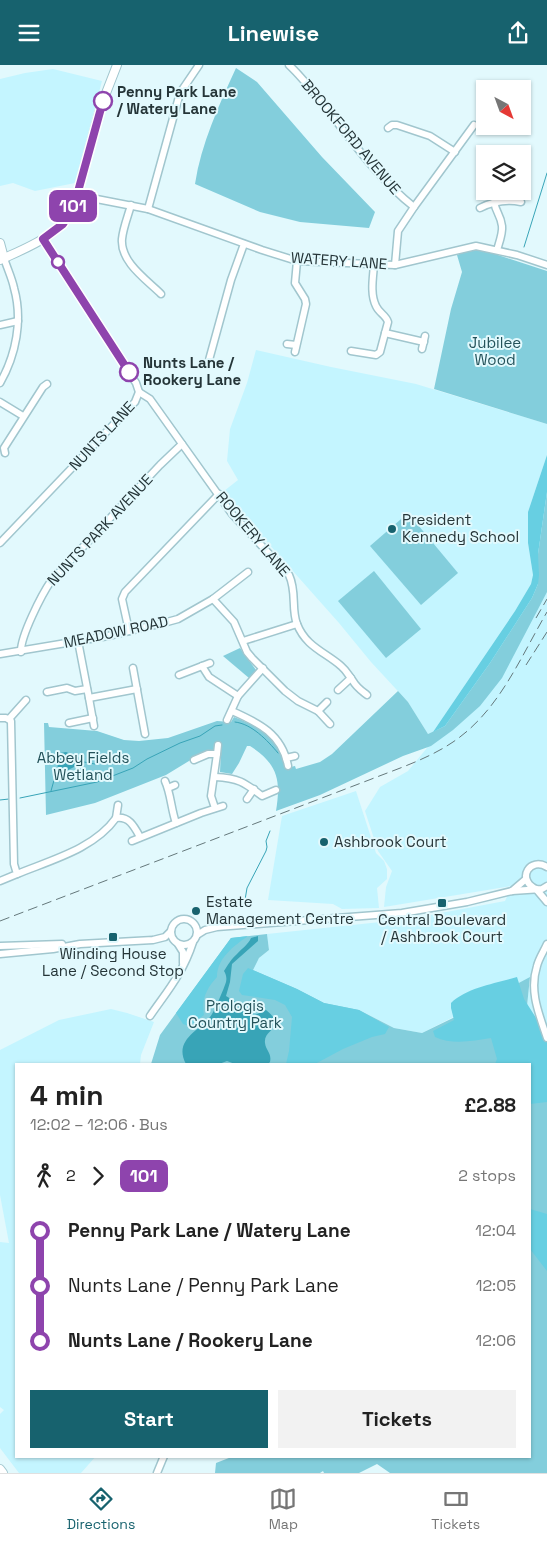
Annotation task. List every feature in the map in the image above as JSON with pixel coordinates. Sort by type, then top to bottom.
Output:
[{"type":"street","points":[[2,259],[43,239],[58,229],[67,219],[74,206],[101,107],[117,65]]},
{"type":"street","points":[[148,209],[180,93],[198,65]]},
{"type":"street","name":"BROOKFORD AVENUE","points":[[290,65],[358,149],[400,196],[414,207]]},
{"type":"street","points":[[388,128],[392,125],[397,125],[430,136],[455,152]]},
{"type":"street","points":[[395,265],[398,231],[474,125]]},
{"type":"street","name":"WATERY LANE","points":[[76,195],[148,209],[298,261],[395,265],[471,246],[497,250],[547,265]]},
{"type":"street","points":[[480,208],[494,201],[511,200],[522,202]]},
{"type":"street","points":[[494,201],[494,206],[503,227],[497,250]]},
{"type":"street","points":[[131,205],[122,238],[124,252],[128,261],[161,294]]},
{"type":"street","name":"NUNTS LANE","points":[[0,543],[135,402],[139,392],[136,383],[43,239]]},
{"type":"street","points":[[0,243],[2,259],[16,294],[18,321],[14,349],[7,370],[0,383]]},
{"type":"street","points":[[209,360],[231,280],[244,243]]},
{"type":"street","points":[[287,344],[295,349],[306,304],[296,283],[298,261]]},
{"type":"street","points":[[351,351],[378,355],[380,352],[388,320],[378,309],[373,295],[374,265]]},
{"type":"street","points":[[0,325],[18,321]]},
{"type":"street","points":[[385,333],[424,342]]},
{"type":"street","points":[[5,453],[4,448],[23,416],[43,387],[48,384]]},
{"type":"street","name":"ROOKERY LANE","points":[[139,392],[150,399],[232,514],[289,575],[294,585],[297,624]]},
{"type":"street","points":[[0,402],[23,416]]},
{"type":"street","name":"NUNTS PARK AVENUE","points":[[21,652],[20,645],[51,581],[182,444]]},
{"type":"street","points":[[129,631],[122,599],[125,592],[219,494]]},
{"type":"street","name":"MEADOW ROAD","points":[[0,654],[21,652],[129,631],[178,619],[213,599],[248,573]]},
{"type":"street","points":[[213,599],[234,622],[247,652],[285,691],[298,701],[318,711],[330,724]]},
{"type":"street","points":[[243,641],[297,624],[306,639],[314,647],[340,664],[352,678],[353,682],[366,695]]},
{"type":"street","points":[[78,641],[94,726]]},
{"type":"street","points":[[179,675],[210,663]]},
{"type":"street","points":[[202,666],[209,677],[238,696]]},
{"type":"street","points":[[133,668],[144,734]]},
{"type":"street","points":[[228,719],[238,696],[262,668]]},
{"type":"street","points":[[338,691],[352,678]]},
{"type":"street","points":[[47,692],[87,689]]},
{"type":"street","points":[[89,698],[137,689]]},
{"type":"street","points":[[9,719],[26,701]]},
{"type":"street","points":[[318,711],[327,703]]},
{"type":"street","points":[[232,711],[256,722],[271,733],[282,745],[288,766]]},
{"type":"street","points":[[0,718],[9,719]]},
{"type":"street","points":[[69,723],[93,718]]},
{"type":"street","points":[[9,719],[11,721],[14,864],[17,874]]},
{"type":"street","points":[[214,808],[211,796],[218,745]]},
{"type":"street","points":[[194,760],[208,754],[217,754]]},
{"type":"street","points":[[286,758],[294,756]]},
{"type":"street","points":[[215,777],[236,779],[246,783],[262,795],[276,790]]},
{"type":"street","points":[[164,781],[168,788],[171,809],[176,823]]},
{"type":"street","points":[[168,788],[175,785]]},
{"type":"street","points":[[247,799],[254,789]]},
{"type":"street","points":[[0,881],[92,841],[107,830],[116,818],[118,805]]},
{"type":"street","points":[[132,841],[223,806]]},
{"type":"street","points":[[116,818],[125,818],[130,821],[140,837]]},
{"type":"street","points":[[512,891],[526,879],[528,870],[532,865],[546,866]]},
{"type":"street","points":[[526,879],[528,884],[547,902]]},
{"type":"street","points":[[150,1016],[182,969],[197,935],[205,930],[217,927],[402,913],[467,902],[512,891],[542,889],[547,886]]},
{"type":"street","points":[[0,946],[80,945],[153,940],[165,937],[171,931],[174,923],[179,920],[188,919],[194,923],[217,927]]},
{"type":"street","points":[[194,923],[197,928],[197,935]]},
{"type":"street","points":[[171,931],[173,939],[183,952],[182,969]]},
{"type":"street","points":[[153,940],[186,945],[193,942]]},
{"type":"street","points":[[547,944],[537,966],[534,985],[536,1005],[547,1038]]},
{"type":"street","points":[[0,953],[80,945]]},
{"type":"street","points":[[157,1005],[164,1010]]},
{"type":"street","points":[[158,1473],[163,1458]]},
{"type":"street","points":[[0,1469],[4,1473]]},
{"type":"shaded area","points":[[53,69],[102,81],[75,183],[35,191],[13,183],[0,186],[0,79]]},
{"type":"shaded area","name":"President Kennedy School","points":[[256,350],[416,384],[547,424],[547,455],[528,512],[528,543],[533,575],[531,584],[515,611],[433,732],[428,734],[408,702],[371,662],[224,491],[238,480],[227,461],[230,429],[247,383]]},
{"type":"shaded area","points":[[547,455],[547,492],[538,554],[538,584],[532,598],[490,663],[445,726],[433,732],[515,611],[531,584],[533,575],[528,543],[528,512]]},
{"type":"shaded area","points":[[547,492],[547,1059],[527,1005],[530,978],[422,1033],[394,1028],[359,1010],[324,1003],[252,970],[259,958],[269,950],[267,934],[409,919],[505,901],[512,886],[384,907],[386,887],[392,871],[378,851],[365,811],[380,787],[408,771],[445,726],[532,598],[538,584],[538,554]]},
{"type":"shaded area","points":[[66,752],[83,759],[84,762],[58,775],[56,773],[59,755]]},
{"type":"shaded area","points":[[356,791],[376,853],[384,861],[387,869],[387,879],[377,888],[379,908],[342,909],[333,904],[268,900],[282,816]]},
{"type":"shaded area","points":[[248,936],[232,948],[223,958],[217,977],[210,985],[206,994],[203,1004],[204,1015],[189,1026],[183,1024],[176,1013],[231,938]]},
{"type":"shaded area","points":[[258,936],[258,941],[232,964],[226,996],[241,1005],[248,1015],[253,1016],[266,1010],[272,1016],[275,1025],[265,1038],[270,1062],[232,1063],[227,1061],[222,1063],[186,1063],[183,1056],[185,1042],[214,1011],[226,982],[224,971],[251,938]]},
{"type":"shaded area","points":[[248,968],[324,1003],[359,1010],[389,1027],[385,1034],[372,1037],[343,1049],[317,1063],[286,1063],[292,1017],[285,1005],[275,1000],[242,995],[239,991],[243,974]]},
{"type":"shaded area","points":[[517,977],[524,999],[547,1035],[547,1102],[531,1104],[531,1063],[495,1063],[497,1059],[491,1038],[463,1042],[448,1041],[435,1037],[433,1031],[454,1020],[451,1003],[465,993]]},
{"type":"shaded area","points":[[111,1009],[154,1022],[141,1055],[140,1063],[15,1063],[15,1458],[94,1458],[81,1473],[19,1473],[0,1448],[0,1414],[4,1410],[0,1407],[0,1242],[9,1243],[0,1195],[0,1050],[59,1020]]},
{"type":"shaded area","points":[[531,1209],[547,1214],[547,1271],[531,1250]]},
{"type":"green space","points":[[236,68],[257,82],[322,157],[375,212],[369,228],[300,222],[260,212],[195,184],[206,139]]},
{"type":"green space","name":"Jubilee Wood","points":[[477,250],[547,271],[547,424],[434,389],[451,309],[462,272],[457,255]]},
{"type":"green space","name":"Abbey Fields Wetland","points":[[547,492],[547,592],[502,678],[480,706],[453,730],[431,746],[403,756],[320,795],[276,811],[278,790],[272,766],[267,759],[250,746],[247,746],[232,774],[220,772],[221,751],[207,750],[166,775],[95,803],[46,815],[44,723],[48,723],[49,727],[97,731],[124,740],[139,741],[168,738],[217,721],[231,722],[234,717],[268,735],[278,748],[286,768],[295,766],[296,769],[320,762],[332,754],[398,691],[408,702],[428,734],[445,726],[490,663],[532,598],[538,584],[538,554]]},
{"type":"green space","points":[[408,513],[458,573],[421,605],[370,546]]},
{"type":"green space","points":[[374,571],[421,629],[386,658],[338,601]]},
{"type":"green space","points":[[240,648],[256,670],[249,678],[223,656]]},
{"type":"green space","name":"Prologis Country Park","points":[[267,934],[269,950],[259,958],[253,970],[324,1003],[359,1010],[394,1028],[422,1033],[530,977],[527,1006],[547,1059],[547,1473],[390,1473],[377,1464],[359,1473],[324,1473],[323,1471],[320,1473],[215,1473],[216,1463],[229,1458],[531,1458],[531,1063],[151,1063],[160,1035],[231,938]]},
{"type":"waterway","points":[[524,247],[547,173]]},
{"type":"waterway","points":[[235,722],[253,729],[278,753]]},
{"type":"waterway","points":[[20,798],[97,782],[133,768],[180,743],[200,736],[215,726],[222,725]]},
{"type":"waterway","points":[[84,762],[95,764],[114,762],[123,764]]},
{"type":"waterway","points":[[51,791],[56,773]]},
{"type":"waterway","points":[[0,800],[9,799]]},
{"type":"waterway","points":[[245,900],[247,888],[266,851],[266,841],[270,831]]},
{"type":"railway","points":[[536,618],[547,599]]},
{"type":"railway","points":[[0,921],[401,768],[443,748],[469,729],[496,699],[518,665],[547,612]]},
{"type":"railway","points":[[526,665],[547,632]]},
{"type":"bus line","name":"101","points":[[103,101],[74,206],[63,224],[43,239],[129,372]]},
{"type":"place","name":"Penny Park Lane / Watery Lane","points":[[103,101]]},
{"type":"place","name":"Nunts Lane / Rookery Lane","points":[[129,372]]},
{"type":"place","name":"President Kennedy School","points":[[392,529]]},
{"type":"place","name":"Ashbrook Court","points":[[324,842]]},
{"type":"place","name":"Central Boulevard / Ashbrook Court","points":[[442,903]]},
{"type":"place","name":"Estate Management Centre","points":[[196,911]]},
{"type":"place","name":"Winding House Lane / Second Stop","points":[[113,937]]}]
